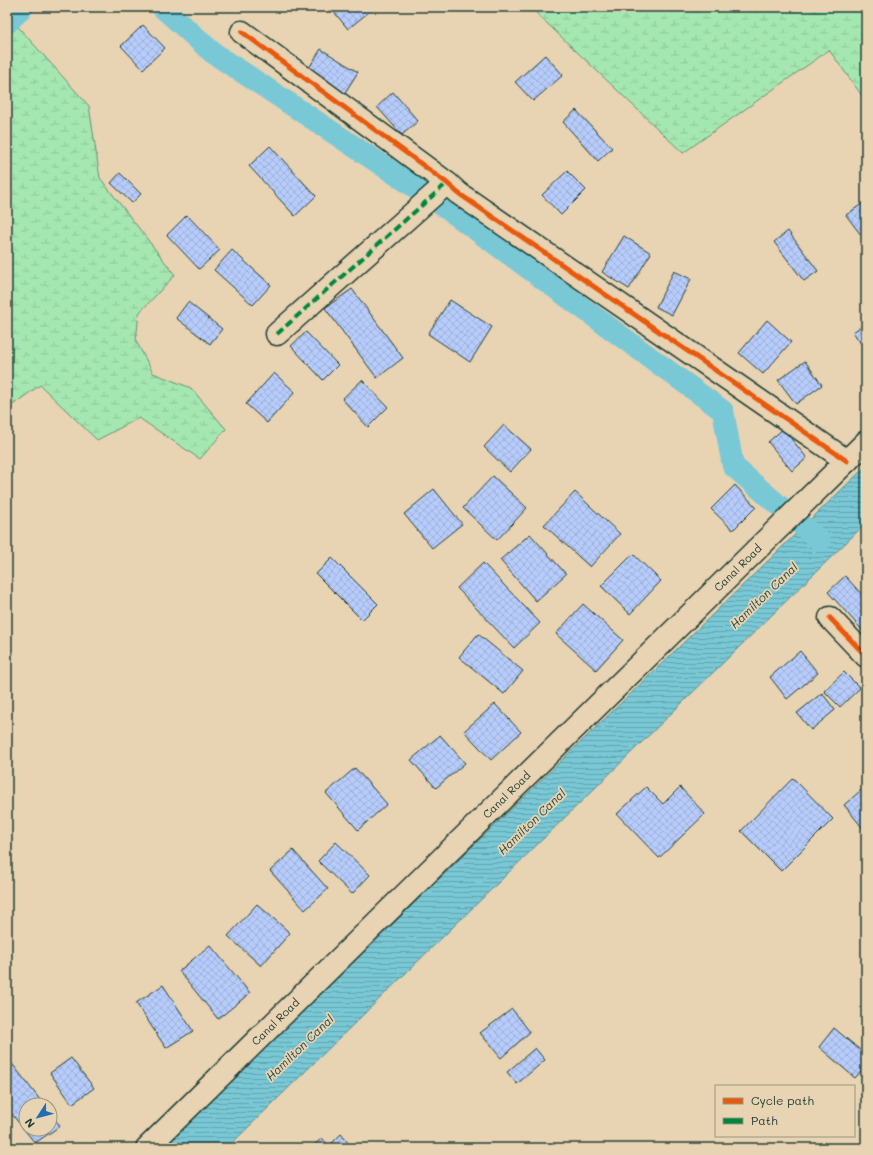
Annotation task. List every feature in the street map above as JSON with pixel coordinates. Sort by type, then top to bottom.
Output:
[{"type":"street","points":[[242,32],[443,187],[458,193],[847,461]]},
{"type":"street","points":[[277,334],[443,187]]},
{"type":"street","name":"Canal Road","points":[[147,1148],[866,442]]},
{"type":"street","points":[[830,618],[866,656]]},
{"type":"green space","points":[[7,7],[23,7],[11,19],[89,106],[100,178],[175,275],[139,313],[136,341],[153,373],[191,388],[226,429],[200,459],[139,418],[97,440],[40,385],[7,409]]},
{"type":"green space","points":[[530,7],[866,7],[866,101],[829,50],[683,153]]},
{"type":"water","name":"Hamilton Canal","points":[[866,466],[866,523],[227,1148],[161,1148]]},
{"type":"building","points":[[330,7],[375,7],[348,29]]},
{"type":"building","points":[[143,25],[165,48],[143,69],[121,46]]},
{"type":"building","points":[[321,49],[358,72],[344,94],[307,71]]},
{"type":"building","points":[[545,55],[563,75],[533,101],[515,82]]},
{"type":"building","points":[[393,92],[418,121],[402,135],[377,107]]},
{"type":"building","points":[[576,110],[612,148],[598,161],[563,122]]},
{"type":"building","points":[[270,146],[316,196],[295,216],[249,166]]},
{"type":"building","points":[[567,171],[586,190],[561,215],[542,195]]},
{"type":"building","points":[[120,173],[141,194],[132,203],[111,183]]},
{"type":"building","points":[[866,201],[866,232],[861,235],[846,215]]},
{"type":"building","points":[[187,215],[220,250],[199,269],[167,235]]},
{"type":"building","points":[[788,231],[818,271],[804,281],[774,242]]},
{"type":"building","points":[[624,236],[651,253],[629,289],[602,272]]},
{"type":"building","points":[[232,250],[271,285],[253,305],[214,270]]},
{"type":"building","points":[[674,271],[691,279],[672,315],[656,307]]},
{"type":"building","points":[[352,289],[403,358],[377,378],[325,308]]},
{"type":"building","points":[[450,300],[492,327],[470,362],[428,334]]},
{"type":"building","points":[[188,302],[222,329],[210,344],[176,318]]},
{"type":"building","points":[[767,320],[791,342],[763,374],[739,353]]},
{"type":"building","points":[[866,323],[866,351],[853,332]]},
{"type":"building","points":[[306,332],[338,365],[323,380],[291,346]]},
{"type":"building","points":[[805,361],[822,385],[796,404],[778,380]]},
{"type":"building","points":[[274,373],[295,392],[267,423],[246,404]]},
{"type":"building","points":[[362,380],[388,407],[368,427],[342,399]]},
{"type":"building","points":[[504,425],[531,449],[510,472],[484,447]]},
{"type":"building","points":[[783,429],[807,458],[792,471],[768,442]]},
{"type":"building","points":[[493,476],[527,508],[497,540],[463,508]]},
{"type":"building","points":[[735,485],[756,507],[733,530],[711,509]]},
{"type":"building","points":[[434,489],[462,524],[432,548],[404,514]]},
{"type":"building","points":[[575,492],[620,534],[590,567],[544,525]]},
{"type":"building","points":[[530,534],[566,574],[536,601],[500,560]]},
{"type":"building","points":[[633,554],[661,581],[630,614],[601,586]]},
{"type":"building","points":[[332,558],[378,604],[362,620],[316,574]]},
{"type":"building","points":[[483,563],[540,623],[514,648],[457,588]]},
{"type":"building","points":[[845,576],[866,599],[866,630],[864,632],[828,592]]},
{"type":"building","points":[[583,604],[623,640],[596,670],[556,634]]},
{"type":"building","points":[[478,634],[523,671],[504,694],[459,657]]},
{"type":"building","points":[[800,651],[818,673],[787,699],[770,677]]},
{"type":"building","points":[[844,672],[860,688],[840,707],[824,691]]},
{"type":"building","points":[[822,693],[835,710],[811,730],[797,713]]},
{"type":"building","points":[[495,704],[521,732],[491,760],[464,731]]},
{"type":"building","points":[[440,735],[465,763],[436,788],[411,760]]},
{"type":"building","points":[[355,768],[387,804],[358,830],[326,793]]},
{"type":"building","points":[[793,778],[833,819],[781,871],[741,831]]},
{"type":"building","points":[[866,786],[866,832],[844,805]]},
{"type":"building","points":[[646,787],[663,804],[680,787],[705,814],[659,858],[617,814]]},
{"type":"building","points":[[336,842],[370,875],[352,894],[318,861]]},
{"type":"building","points":[[293,850],[328,889],[305,910],[270,871]]},
{"type":"building","points":[[257,904],[290,933],[261,966],[228,936]]},
{"type":"building","points":[[210,945],[250,993],[218,1019],[179,971]]},
{"type":"building","points":[[163,985],[193,1031],[166,1048],[136,1003]]},
{"type":"building","points":[[512,1009],[530,1032],[501,1058],[480,1033]]},
{"type":"building","points":[[834,1028],[866,1055],[866,1066],[855,1078],[819,1047]]},
{"type":"building","points":[[535,1048],[545,1060],[517,1084],[507,1072]]},
{"type":"building","points":[[7,1057],[38,1097],[18,1097],[18,1122],[7,1108]]},
{"type":"building","points":[[71,1058],[94,1088],[72,1104],[50,1073]]},
{"type":"building","points":[[341,1134],[352,1148],[311,1148],[322,1138],[329,1146]]},
{"type":"building","points":[[30,1137],[44,1137],[35,1143]]},
{"type":"waterway","points":[[7,23],[23,7]]},
{"type":"waterway","points":[[162,7],[212,52],[445,207],[723,411],[733,466],[820,541]]},
{"type":"marked path","points":[[277,334],[447,183]]},
{"type":"cycle path","points":[[242,32],[447,183],[458,193],[847,461]]},
{"type":"cycle path","points":[[830,618],[866,656]]}]
